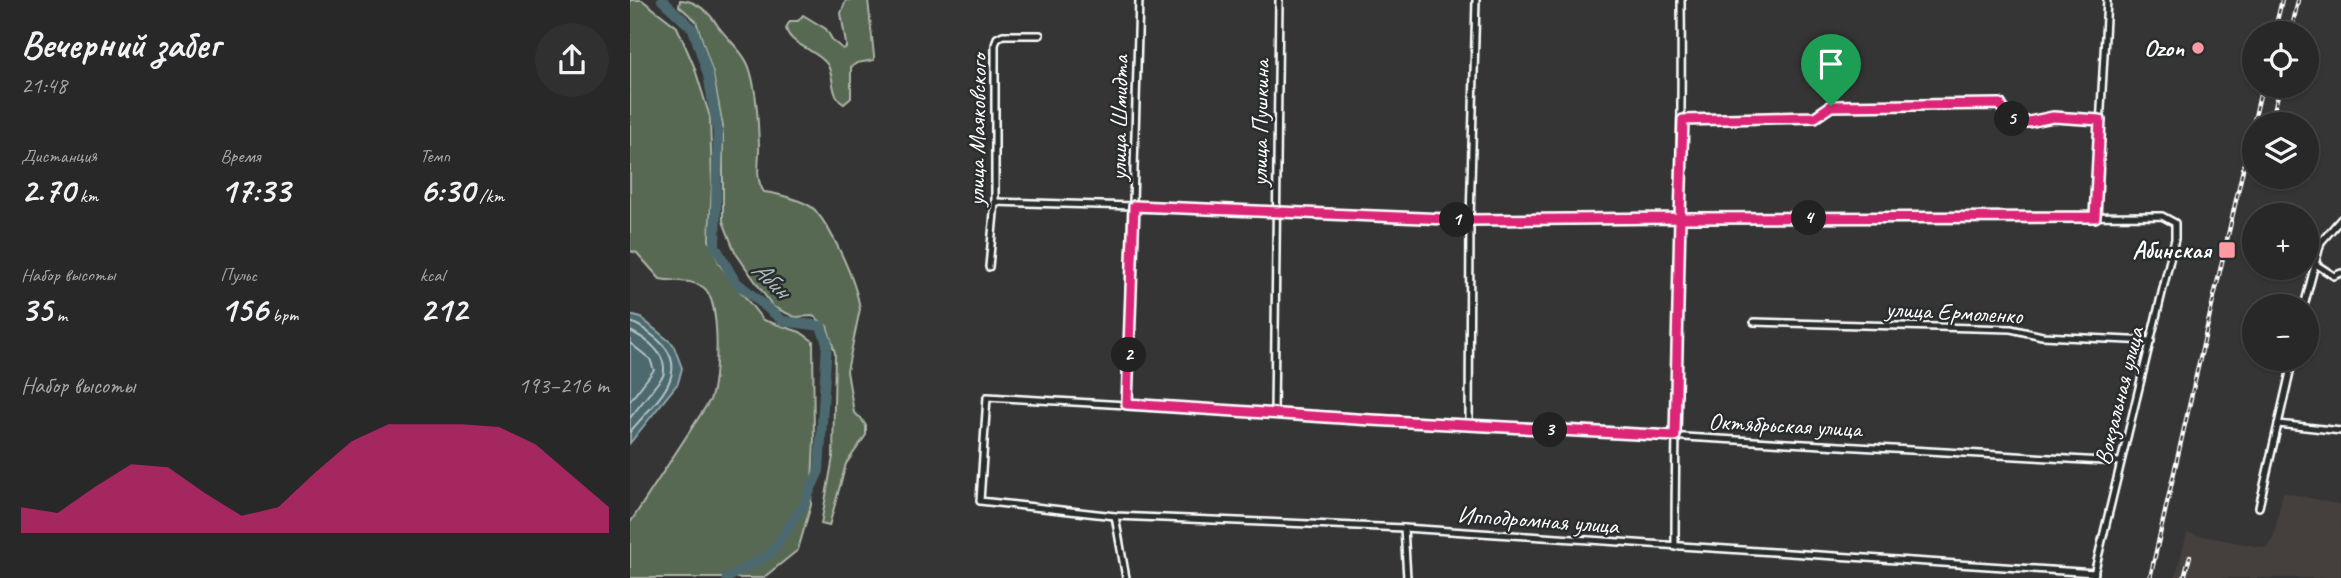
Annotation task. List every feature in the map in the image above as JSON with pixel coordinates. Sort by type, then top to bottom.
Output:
[{"type":"street","name":"улица Шмидта","points":[[1127,404],[1139,0]]},
{"type":"street","name":"улица Пушкина","points":[[1274,414],[1279,0]]},
{"type":"street","points":[[1469,426],[1470,220],[1476,0]]},
{"type":"street","points":[[1675,547],[1683,120],[1681,0]]},
{"type":"street","points":[[995,202],[1470,220],[2095,217],[2107,0]]},
{"type":"street","name":"улица Маяковского","points":[[989,267],[995,202],[995,45],[1003,35],[1040,35]]},
{"type":"street","points":[[1683,120],[1815,117],[1831,106],[2000,104],[2008,118],[2015,122],[2053,117],[2100,120]]},
{"type":"street","name":"Вокзальная улица","points":[[2094,575],[2175,239],[2175,223],[2162,216],[2095,217]]},
{"type":"street","points":[[2319,248],[2341,219]]},
{"type":"street","points":[[2319,266],[2334,276],[2341,273]]},
{"type":"street","name":"улица Ермоленко","points":[[1754,322],[2011,329],[2042,336],[2151,341]]},
{"type":"street","points":[[2259,507],[2289,371]]},
{"type":"street","name":"Октябрьская улица","points":[[980,502],[988,397],[2120,462]]},
{"type":"street","points":[[2278,424],[2341,431]]},
{"type":"street","name":"Ипподромная улица","points":[[980,502],[1115,516],[1404,528],[2094,575]]},
{"type":"street","points":[[1115,516],[1126,578]]},
{"type":"street","points":[[1404,528],[1407,578]]},
{"type":"shaded area","points":[[2283,492],[2341,505],[2341,578],[2175,578],[2187,533],[2266,548],[2273,539]]},
{"type":"green space","points":[[630,0],[642,0],[677,27],[694,66],[710,117],[712,184],[709,240],[720,265],[763,320],[800,332],[813,341],[814,439],[811,505],[798,550],[763,578],[630,578],[630,523],[710,400],[715,376],[717,341],[713,307],[703,287],[688,282],[660,279],[637,253],[630,251]]},
{"type":"green space","points":[[680,0],[692,2],[707,12],[748,64],[758,117],[758,175],[764,192],[798,201],[815,210],[836,243],[858,298],[860,309],[847,371],[854,413],[866,426],[866,435],[846,464],[829,526],[821,524],[833,457],[835,353],[827,326],[813,316],[795,317],[773,307],[735,252],[723,221],[723,127],[713,74],[696,21],[679,6]]},
{"type":"green space","points":[[846,0],[868,0],[874,60],[851,67],[851,98],[844,104],[837,96],[827,64],[792,39],[786,28],[790,21],[798,21],[803,15],[826,29],[833,41],[843,49],[846,48],[841,13]]},
{"type":"water","points":[[630,315],[641,318],[673,344],[682,368],[678,383],[630,443]]},
{"type":"waterway","name":"Абин","points":[[662,0],[693,29],[708,75],[718,132],[715,246],[735,281],[783,321],[821,326],[827,343],[819,471],[803,506],[770,554],[727,578]]},
{"type":"railway","points":[[2277,21],[2282,0]]},
{"type":"railway","points":[[2294,21],[2298,0]]},
{"type":"railway","points":[[2150,578],[2259,98]]},
{"type":"railway","points":[[2274,112],[2277,98]]},
{"type":"railway","points":[[2184,578],[2190,556]]},
{"type":"place","name":"Ozon","points":[[2198,48]]},
{"type":"place","name":"Абинская","points":[[2227,250]]},
{"type":"route","points":[[1831,106],[1815,117],[1683,120],[1680,218],[1470,220],[1134,206],[1127,404],[1675,436],[1680,218],[2095,217],[2100,120],[2053,117],[2015,122],[2008,118],[2000,104],[1831,106]]}]
